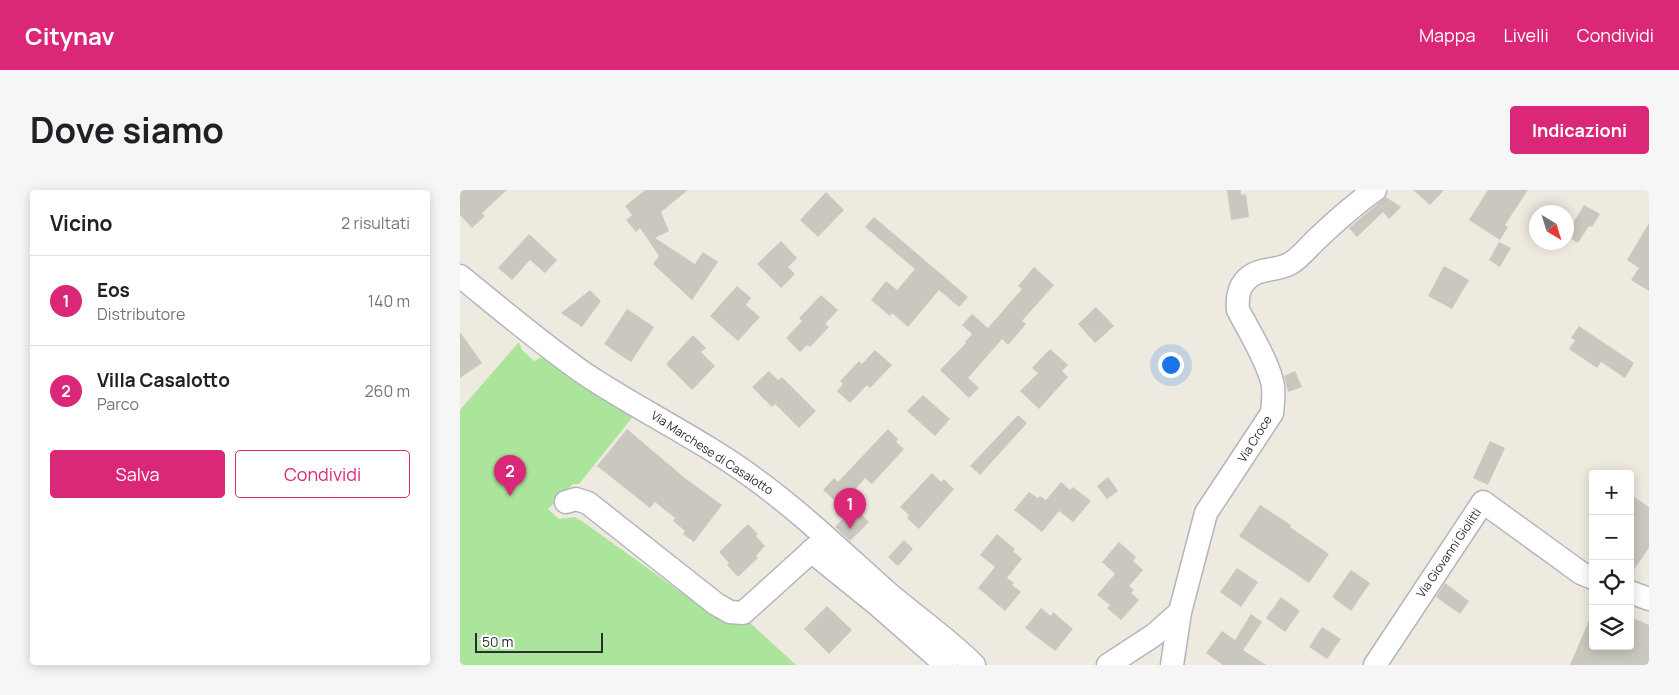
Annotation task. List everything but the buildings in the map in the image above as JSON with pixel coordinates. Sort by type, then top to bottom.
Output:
[{"type":"street","name":"Via Croce","points":[[1172,665],[1180,612],[1206,513],[1272,413],[1273,384],[1268,369],[1238,310],[1237,300],[1240,289],[1245,280],[1253,274],[1289,264],[1350,208],[1376,190]]},
{"type":"street","name":"Via Marchese di Casalotto","points":[[460,276],[535,338],[589,376],[755,478],[790,506],[818,544],[905,607],[958,649],[974,665]]},
{"type":"street","points":[[566,502],[576,499],[588,503],[716,604],[730,612],[743,613],[818,544],[879,606],[946,665]]},
{"type":"street","name":"Via Giovanni Giolitti","points":[[1375,665],[1482,502],[1581,573],[1589,576]]},
{"type":"street","points":[[1634,593],[1649,599]]},
{"type":"street","points":[[1108,665],[1154,635],[1180,612]]},
{"type":"green space","points":[[519,342],[522,350],[534,361],[542,357],[635,414],[579,484],[573,484],[548,509],[559,519],[575,517],[586,524],[724,623],[748,621],[796,665],[460,665],[460,410]]},
{"type":"place","name":"Villa Casalotto","points":[[510,496]]},
{"type":"place","name":"Eos","points":[[850,529]]}]
